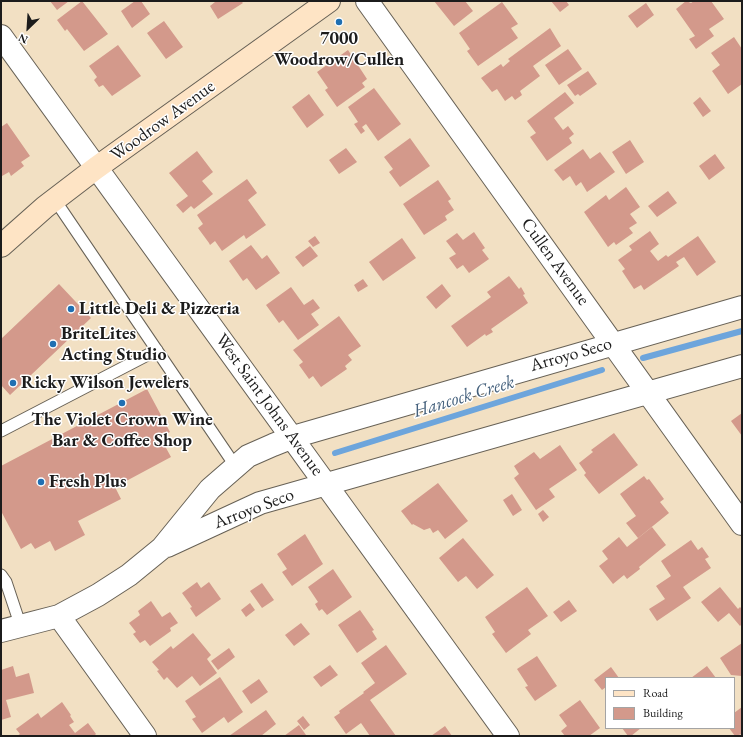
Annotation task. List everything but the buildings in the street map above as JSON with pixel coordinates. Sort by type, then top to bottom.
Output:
[{"type":"street","name":"Woodrow Avenue","points":[[1,246],[54,200],[96,168],[329,1]]},
{"type":"street","name":"Cullen Avenue","points":[[367,1],[742,524]]},
{"type":"street","name":"West Saint Johns Avenue","points":[[1,36],[293,437],[508,736]]},
{"type":"street","name":"Arroyo Seco","points":[[11,629],[59,616],[129,575],[162,548],[210,488],[248,456],[293,437],[613,343],[742,307]]},
{"type":"street","name":"Arroyo Seco","points":[[162,548],[260,503],[742,366]]},
{"type":"street","points":[[59,616],[145,736]]},
{"type":"lane","points":[[54,200],[236,467]]},
{"type":"lane","points":[[1,431],[156,350]]},
{"type":"lane","points":[[1,575],[6,582],[11,629]]},
{"type":"waterway","name":"Hancock Creek","points":[[643,358],[742,331]]},
{"type":"waterway","name":"Hancock Creek","points":[[335,453],[602,370]]},
{"type":"place","name":"7000 Woodrow/Cullen","points":[[339,22]]},
{"type":"place","name":"Little Deli & Pizzeria","points":[[71,309]]},
{"type":"place","name":"BriteLites Acting Studio","points":[[53,344]]},
{"type":"place","name":"Ricky Wilson Jewelers","points":[[13,383]]},
{"type":"place","name":"The Violet Crown Wine Bar & Coffee Shop","points":[[122,403]]},
{"type":"place","name":"Fresh Plus","points":[[41,482]]}]
